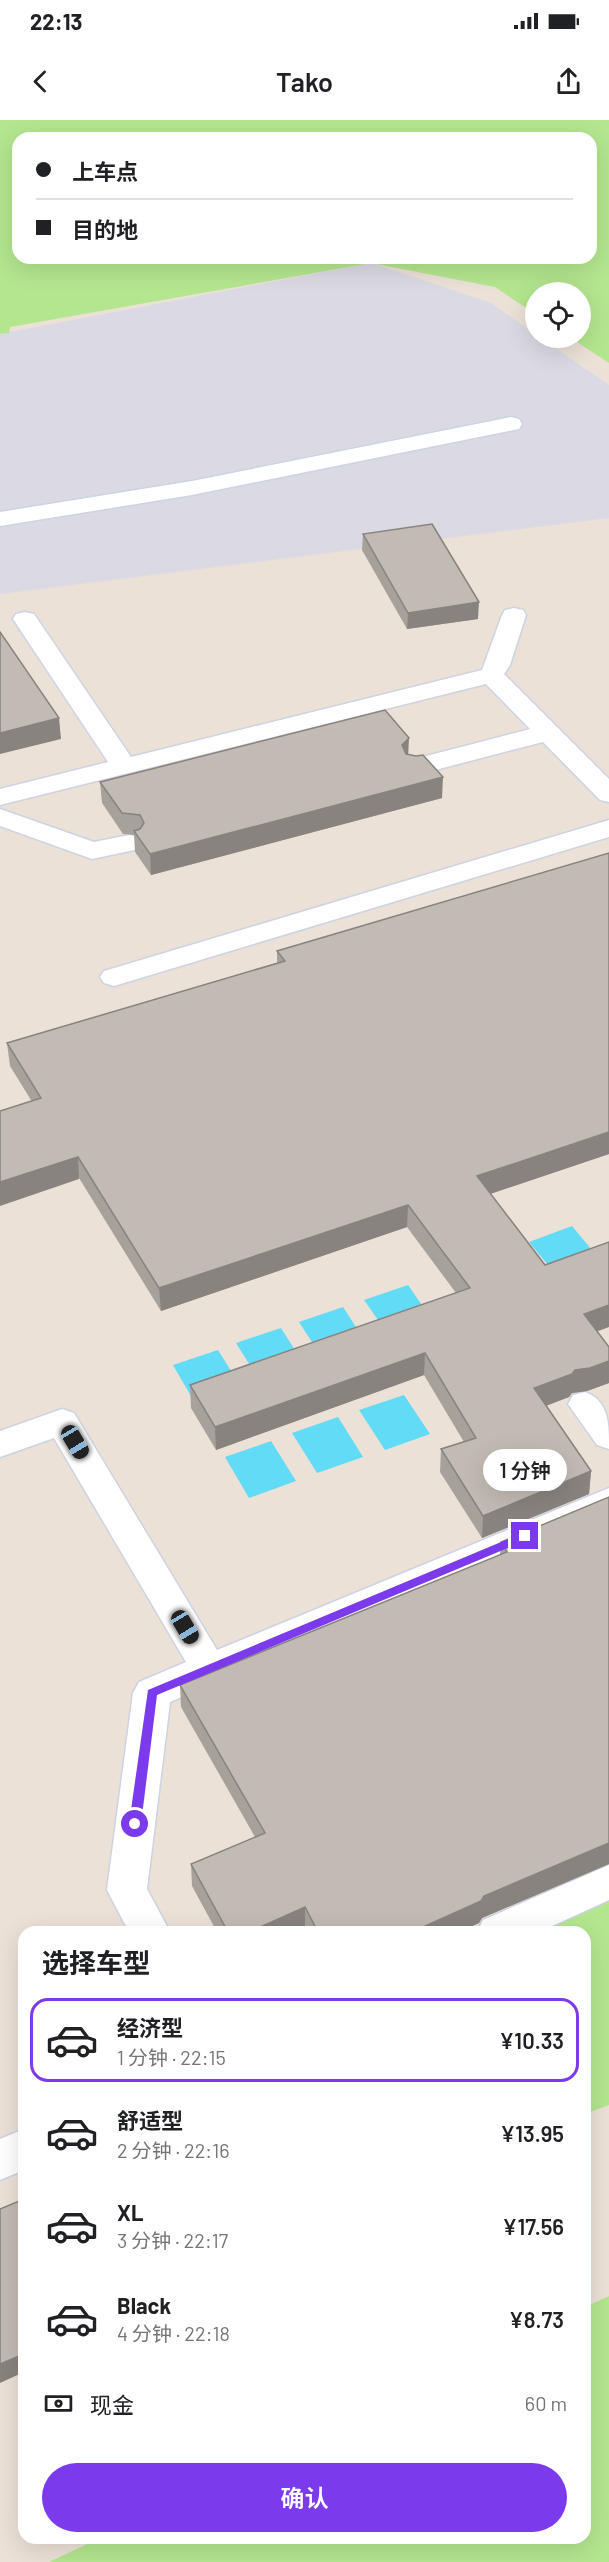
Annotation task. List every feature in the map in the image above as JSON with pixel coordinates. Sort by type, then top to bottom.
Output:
[{"type":"lane","points":[[0,519],[78,509],[284,472],[511,424]]},
{"type":"lane","points":[[0,797],[491,675],[498,665],[514,615]]},
{"type":"lane","points":[[25,619],[124,766]]},
{"type":"lane","points":[[491,675],[609,794]]},
{"type":"lane","points":[[416,767],[550,732]]},
{"type":"lane","points":[[0,817],[92,851],[129,843]]},
{"type":"lane","points":[[114,977],[609,828]]},
{"type":"lane","points":[[585,1404],[609,1436]]},
{"type":"lane","points":[[0,1444],[62,1422],[209,1668]]},
{"type":"lane","points":[[147,1926],[127,1890],[152,1693],[609,1501]]},
{"type":"lane","points":[[510,1926],[609,1882]]},
{"type":"lane","points":[[0,2160],[18,2152]]},
{"type":"shaded area","points":[[374,264],[491,303],[525,327],[525,348],[555,348],[609,385],[609,518],[0,594],[0,334]]},
{"type":"green space","points":[[0,120],[609,120],[609,363],[586,348],[591,348],[591,282],[525,282],[525,307],[495,287],[376,264],[597,264],[597,132],[12,132],[12,264],[365,264],[10,327],[9,333],[0,334]]},
{"type":"green space","points":[[609,1888],[609,2105],[591,2112],[591,1926],[514,1926]]},
{"type":"green space","points":[[609,2296],[609,2562],[49,2562],[87,2544],[591,2544],[591,2304]]},
{"type":"water","points":[[572,1226],[601,1261],[558,1277],[529,1242]]},
{"type":"water","points":[[408,1285],[433,1321],[390,1337],[364,1300]]},
{"type":"water","points":[[343,1307],[367,1344],[323,1359],[299,1322]]},
{"type":"water","points":[[281,1328],[305,1366],[260,1381],[236,1343]]},
{"type":"water","points":[[218,1350],[241,1387],[195,1403],[173,1365]]},
{"type":"water","points":[[404,1395],[430,1434],[385,1450],[359,1410]]},
{"type":"water","points":[[338,1417],[363,1457],[317,1473],[292,1433]]},
{"type":"water","points":[[271,1441],[296,1481],[249,1498],[225,1457]]},
{"type":"building","points":[[432,524],[479,602],[408,613],[363,534]]},
{"type":"building","points":[[0,632],[59,718],[0,733]]},
{"type":"building","points":[[385,710],[409,738],[402,745],[406,754],[423,755],[443,777],[150,854],[134,831],[140,829],[144,823],[140,815],[122,813],[100,782]]},
{"type":"building","points":[[609,853],[609,1132],[477,1176],[545,1265],[609,1242],[609,1305],[584,1314],[609,1347],[609,1361],[590,1368],[575,1370],[572,1374],[534,1388],[591,1471],[483,1516],[441,1449],[476,1438],[425,1353],[215,1427],[190,1385],[470,1288],[408,1205],[159,1288],[78,1157],[0,1182],[0,1111],[41,1098],[7,1043],[285,961],[277,951]]},
{"type":"building","points":[[609,1497],[609,1843],[484,1896],[481,1901],[425,1926],[315,1926],[305,1907],[262,1926],[225,1926],[191,1864],[265,1833],[180,1685],[507,1552],[501,1542]]},
{"type":"building","points":[[18,2202],[18,2356],[0,2364],[0,2209]]},
{"type":"route","points":[[135,1824],[152,1693],[525,1536]]}]
